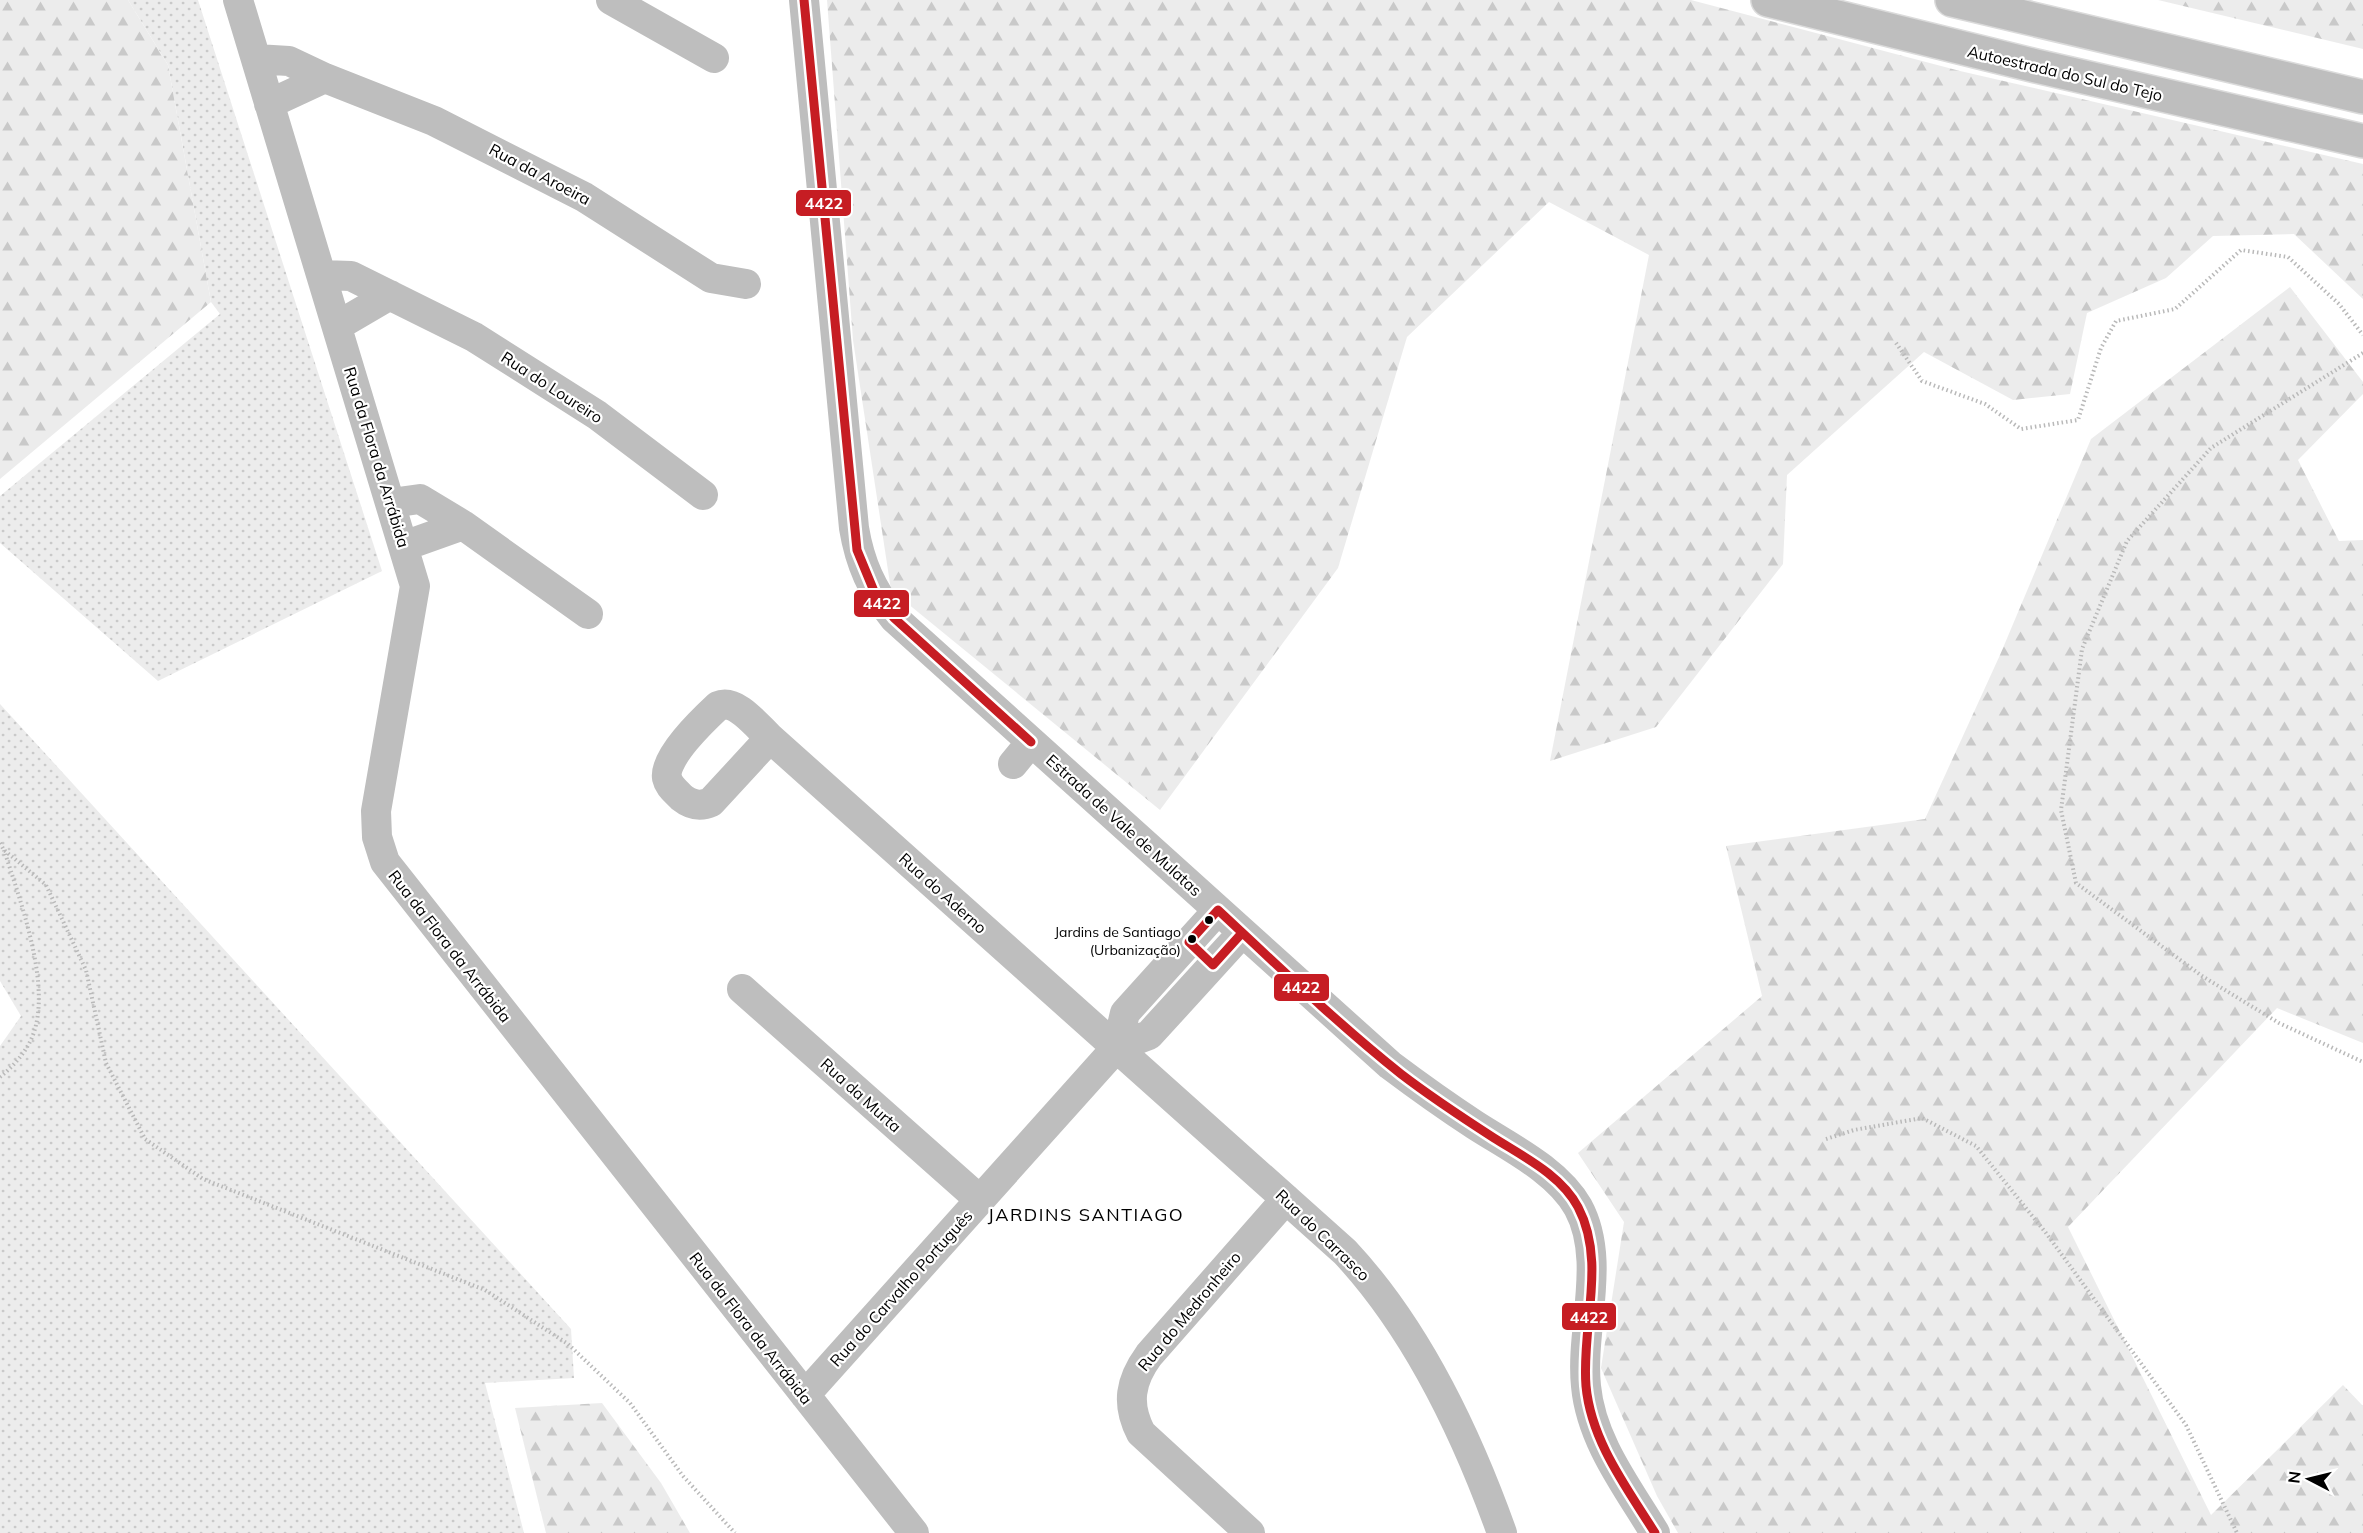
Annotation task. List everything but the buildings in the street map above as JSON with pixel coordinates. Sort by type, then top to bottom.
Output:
[{"type":"highway","name":"Autoestrada do Sul do Tejo","points":[[1768,0],[2036,66],[2363,141]]},
{"type":"highway","points":[[1952,0],[2363,97]]},
{"type":"street","name":"Rua da Flora da Arrábida","points":[[238,0],[415,586],[375,811],[377,837],[385,862],[914,1533]]},
{"type":"street","points":[[611,0],[714,58]]},
{"type":"street","name":"Estrada de Vale de Mulatas","points":[[804,0],[857,550],[876,596],[894,618],[1022,753],[1218,910],[1390,1065],[1431,1096],[1539,1167],[1562,1186],[1577,1206],[1586,1227],[1590,1252],[1585,1362],[1591,1414],[1610,1458],[1655,1533]]},
{"type":"street","name":"Rua da Aroeira","points":[[256,59],[289,61],[325,78],[397,104],[536,170],[630,225],[711,279],[746,284]]},
{"type":"street","points":[[269,104],[325,78]]},
{"type":"street","name":"Rua do Loureiro","points":[[322,275],[351,276],[474,337],[597,415],[703,495]]},
{"type":"street","points":[[337,326],[390,296]]},
{"type":"street","points":[[391,503],[420,499],[464,525],[588,614]]},
{"type":"street","points":[[404,546],[464,525]]},
{"type":"street","name":"Rua do Aderno","points":[[770,738],[1117,1047]]},
{"type":"street","name":"Rua do Carvalho Português","points":[[1117,1047],[1125,1013],[1218,910]]},
{"type":"street","name":"Rua do Carvalho Português","points":[[805,1395],[1117,1047],[1149,1035],[1242,933]]},
{"type":"street","points":[[1189,942],[1213,965]]},
{"type":"street","name":"Rua da Murta","points":[[742,989],[980,1200]]},
{"type":"street","name":"Rua do Carrasco","points":[[1117,1047],[1346,1252],[1371,1280],[1413,1343],[1454,1422],[1502,1533]]},
{"type":"street","name":"Rua do Medronheiro","points":[[1250,1533],[1141,1433],[1134,1420],[1132,1386],[1137,1371],[1149,1355],[1286,1199]]},
{"type":"path","points":[[1896,343],[1922,381],[1985,404],[2021,429],[2078,420],[2101,348],[2116,321],[2175,309],[2241,250],[2288,256],[2339,304],[2363,335]]},
{"type":"path","points":[[2363,353],[2211,448],[2127,541],[2082,649],[2061,810],[2076,883],[2202,976],[2279,1023],[2363,1062]]},
{"type":"path","points":[[0,843],[28,922],[38,989],[36,1026],[19,1062],[0,1077]]},
{"type":"path","points":[[4,850],[46,885],[86,970],[106,1063],[145,1139],[203,1179],[485,1290],[568,1344],[630,1403],[683,1476],[735,1533]]},
{"type":"path","points":[[1826,1139],[1854,1130],[1922,1118],[1976,1146],[2046,1233],[2186,1425],[2237,1533]]},
{"type":"green space","points":[[0,0],[128,0],[168,65],[211,302],[0,479]]},
{"type":"green space","points":[[128,0],[198,0],[382,571],[158,681],[0,543],[0,496],[220,314],[211,302],[168,65]]},
{"type":"green space","points":[[827,0],[1691,0],[1960,71],[2363,164],[2363,299],[2294,234],[2213,236],[2166,278],[2087,313],[2070,394],[2013,400],[1924,352],[1787,475],[1783,564],[1656,727],[1550,761],[1649,255],[1549,202],[1407,337],[1338,568],[1160,810],[891,590],[853,340]]},
{"type":"green space","points":[[2158,0],[2363,0],[2363,49],[2359,48]]},
{"type":"green space","points":[[2290,287],[2363,382],[2363,394],[2298,460],[2339,541],[2363,540],[2363,1043],[2277,1008],[2068,1227],[2211,1515],[2343,1385],[2363,1406],[2363,1533],[1678,1533],[1657,1496],[1601,1368],[1624,1222],[1578,1153],[1762,996],[1726,846],[1925,819],[2000,655],[2091,439]]},
{"type":"green space","points":[[0,704],[571,1329],[574,1378],[485,1383],[524,1533],[0,1533],[0,1046],[21,1016],[0,981]]},
{"type":"green space","points":[[602,1403],[661,1483],[690,1533],[546,1533],[515,1408]]},
{"type":"transit line","name":"4422","points":[[804,0],[857,550],[876,596],[894,618],[1031,742]]},
{"type":"transit line","name":"4422","points":[[1242,933],[1213,965],[1189,942],[1218,910],[1377,1055],[1424,1091],[1541,1168],[1562,1185],[1571,1196],[1586,1228],[1591,1250],[1591,1295],[1585,1364],[1589,1406],[1595,1426],[1612,1463],[1655,1533]]},
{"type":"place","name":"Jardins de Santiago (Urbanização)","points":[[1192,939]]},
{"type":"district","name":"JARDINS SANTIAGO","points":[[1086,1215]]}]
